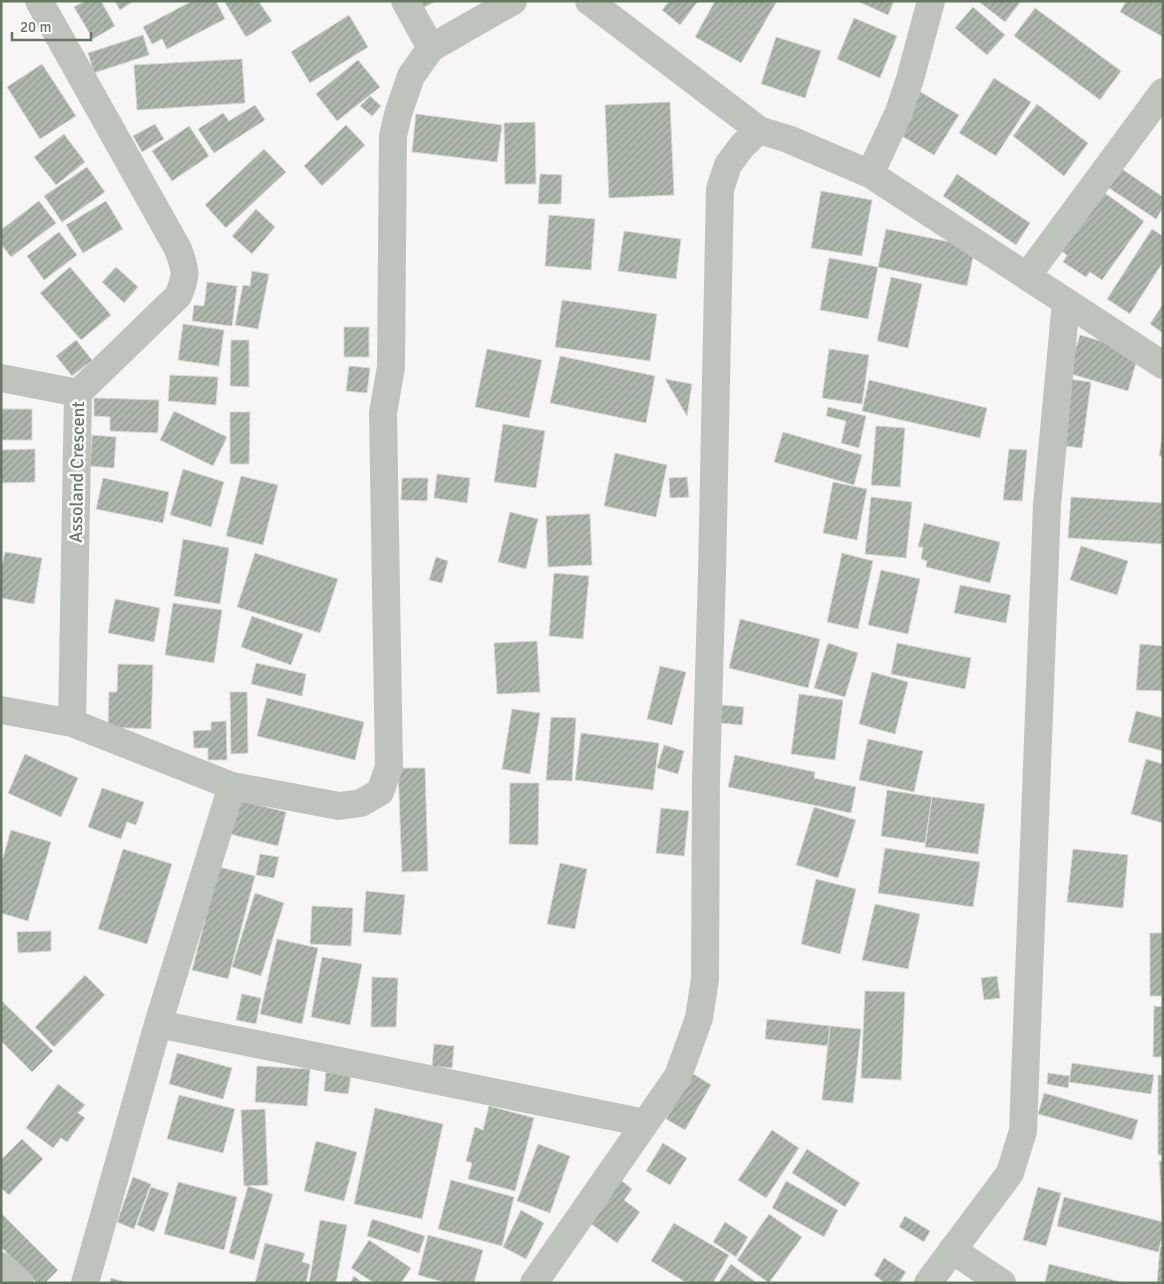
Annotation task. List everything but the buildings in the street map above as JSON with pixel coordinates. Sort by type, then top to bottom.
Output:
[{"type":"street","name":"Assoland Crescent","points":[[39,1],[178,249],[185,268],[184,283],[178,296],[78,393],[72,724]]},
{"type":"street","points":[[405,1],[431,48]]},
{"type":"street","points":[[1,710],[72,724],[232,786],[339,806],[361,803],[380,792],[389,767],[383,412],[391,367],[393,136],[398,114],[411,76],[431,48],[513,1]]},
{"type":"street","points":[[589,1],[760,130],[788,139],[870,174],[1163,365]]},
{"type":"street","points":[[870,174],[899,112],[931,1]]},
{"type":"street","points":[[1027,276],[1163,92]]},
{"type":"street","points":[[534,1283],[678,1076],[699,1018],[705,979],[706,780],[713,553],[720,189],[728,165],[742,146],[760,130]]},
{"type":"street","points":[[928,1283],[1010,1173],[1023,1131],[1046,505],[1066,302]]},
{"type":"street","points":[[1,378],[78,393]]},
{"type":"street","points":[[85,1283],[158,1024],[232,786]]},
{"type":"street","points":[[158,1024],[645,1123]]},
{"type":"street","points":[[952,1250],[1002,1283]]},
{"type":"street","points":[[1,1266],[20,1283]]}]
